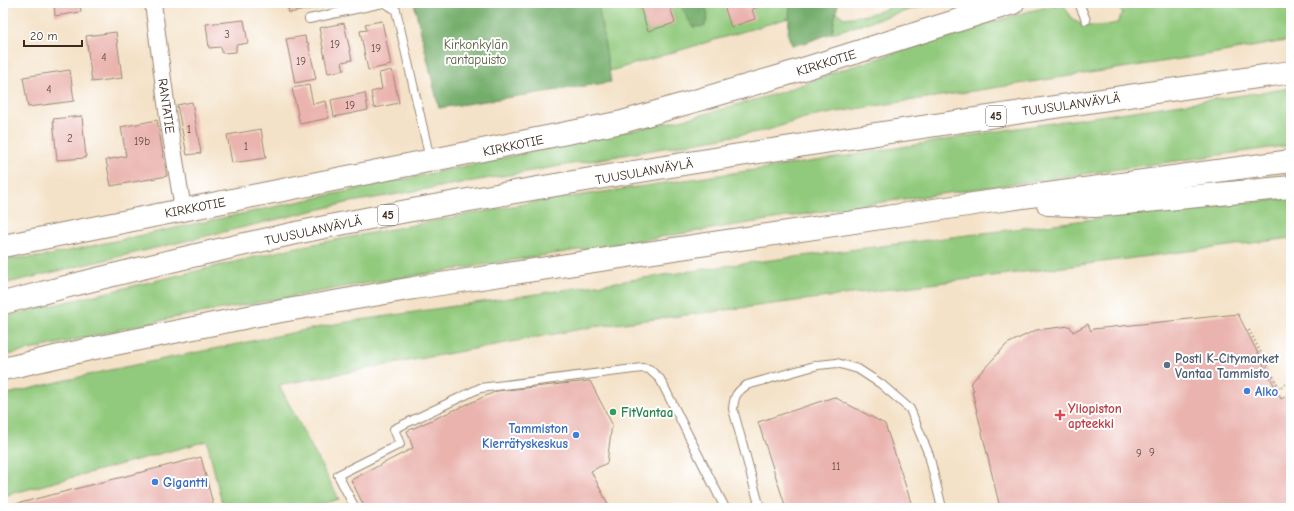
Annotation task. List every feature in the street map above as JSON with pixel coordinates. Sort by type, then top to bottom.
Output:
[{"type":"main road","name":"KIRKKOTIE","points":[[3,246],[430,162],[622,122],[781,76],[1013,3]]},
{"type":"main road","points":[[1216,83],[1291,59]]},
{"type":"main road","name":"TUUSULANVÄYLÄ","points":[[3,302],[241,245],[405,212],[777,148],[1291,72]]},
{"type":"main road","points":[[3,369],[98,347],[253,316],[330,303],[987,202],[1291,161]]},
{"type":"main road","points":[[987,202],[1094,206],[1291,187]]},
{"type":"street","name":"RANTATIE","points":[[152,3],[168,118],[183,210]]},
{"type":"lane","points":[[309,19],[384,3],[396,10],[430,162]]},
{"type":"lane","points":[[1079,3],[1086,20]]},
{"type":"lane","points":[[760,508],[733,409],[734,397],[747,385],[818,365],[837,362],[858,369],[881,384],[910,409],[929,456],[942,508]]},
{"type":"lane","points":[[355,508],[338,475],[400,444],[394,429],[480,388],[642,368],[649,369],[660,380],[725,508]]},
{"type":"path","points":[[1248,330],[1278,388],[1291,382]]},
{"type":"green space","name":"Kirkonkylän rantapuisto","points":[[414,3],[839,3],[590,77],[439,108]]},
{"type":"green space","name":"Kirkonkylän rantapuisto","points":[[414,3],[598,3],[611,82],[439,108]]},
{"type":"green space","points":[[679,3],[704,3],[708,14],[705,26],[693,27]]},
{"type":"green space","points":[[790,3],[838,3],[832,33],[805,43],[792,45],[788,35]]},
{"type":"green space","points":[[906,3],[933,3],[832,33],[835,11],[844,18],[866,15]]},
{"type":"green space","points":[[1063,3],[1071,17],[1076,21],[1081,24],[1093,26],[1117,23],[1123,12],[1117,7],[1095,5],[1095,3],[1291,3],[1291,40],[1200,56],[843,111],[805,118],[768,130],[346,203],[3,284],[3,260],[40,257],[694,117],[779,93],[841,70],[1022,13]]},
{"type":"green space","points":[[1291,88],[1291,145],[876,203],[356,285],[172,318],[3,356],[3,317],[293,248],[528,203],[829,159],[1011,129]]},
{"type":"green space","points":[[1291,198],[1291,238],[592,327],[279,385],[339,499],[307,508],[223,508],[207,441],[3,496],[3,395],[105,371],[340,323],[732,265],[1141,213]]},
{"type":"building","points":[[54,3],[80,3],[81,12],[55,16]]},
{"type":"building","points":[[287,3],[338,3],[338,4],[289,13]]},
{"type":"building","points":[[651,3],[669,3],[675,23],[648,31],[640,7]]},
{"type":"building","points":[[723,3],[758,3],[759,7],[752,9],[755,19],[731,27]]},
{"type":"building","points":[[244,20],[248,43],[236,45],[236,52],[222,53],[221,47],[209,48],[206,24]]},
{"type":"building","points":[[382,21],[391,65],[368,70],[360,31],[367,30],[365,24]]},
{"type":"building","points":[[344,23],[352,60],[342,62],[344,70],[328,73],[319,28]]},
{"type":"building","points":[[116,32],[122,78],[92,82],[86,36]]},
{"type":"building","points":[[305,36],[306,42],[308,42],[316,79],[295,83],[286,39]]},
{"type":"building","points":[[70,70],[74,101],[28,107],[23,77]]},
{"type":"building","points":[[392,70],[399,103],[374,108],[371,92],[382,89],[379,73]]},
{"type":"building","points":[[309,85],[313,104],[326,101],[329,118],[300,124],[292,88]]},
{"type":"building","points":[[365,93],[368,110],[334,117],[331,100]]},
{"type":"building","points":[[192,102],[201,153],[187,155],[177,105]]},
{"type":"building","points":[[82,116],[86,158],[57,160],[53,119]]},
{"type":"building","points":[[157,120],[167,176],[111,186],[106,160],[126,156],[121,127]]},
{"type":"building","points":[[261,129],[266,158],[232,163],[227,135]]},
{"type":"building","points":[[1238,314],[1281,399],[1291,393],[1291,508],[1000,508],[972,391],[974,390],[970,384],[1007,344],[1036,330],[1070,326],[1073,332],[1088,324],[1091,331],[1093,329]]},
{"type":"building","points":[[590,381],[612,424],[607,463],[591,471],[610,508],[365,508],[351,480],[413,448],[407,431],[497,391]]},
{"type":"building","points":[[834,397],[885,424],[913,508],[786,508],[758,422]]},
{"type":"building","name":"Gigantti","points":[[201,457],[214,508],[4,508],[4,507]]},
{"type":"place","name":"Posti K-Citymarket Vantaa Tammisto","points":[[1167,365]]},
{"type":"place","name":"Alko","points":[[1247,391]]},
{"type":"place","name":"FitVantaa","points":[[613,412]]},
{"type":"place","name":"Yliopiston apteekki","points":[[1060,415]]},
{"type":"place","name":"Tammiston Kierrätyskeskus","points":[[576,435]]},
{"type":"place","name":"Gigantti","points":[[155,482]]}]
